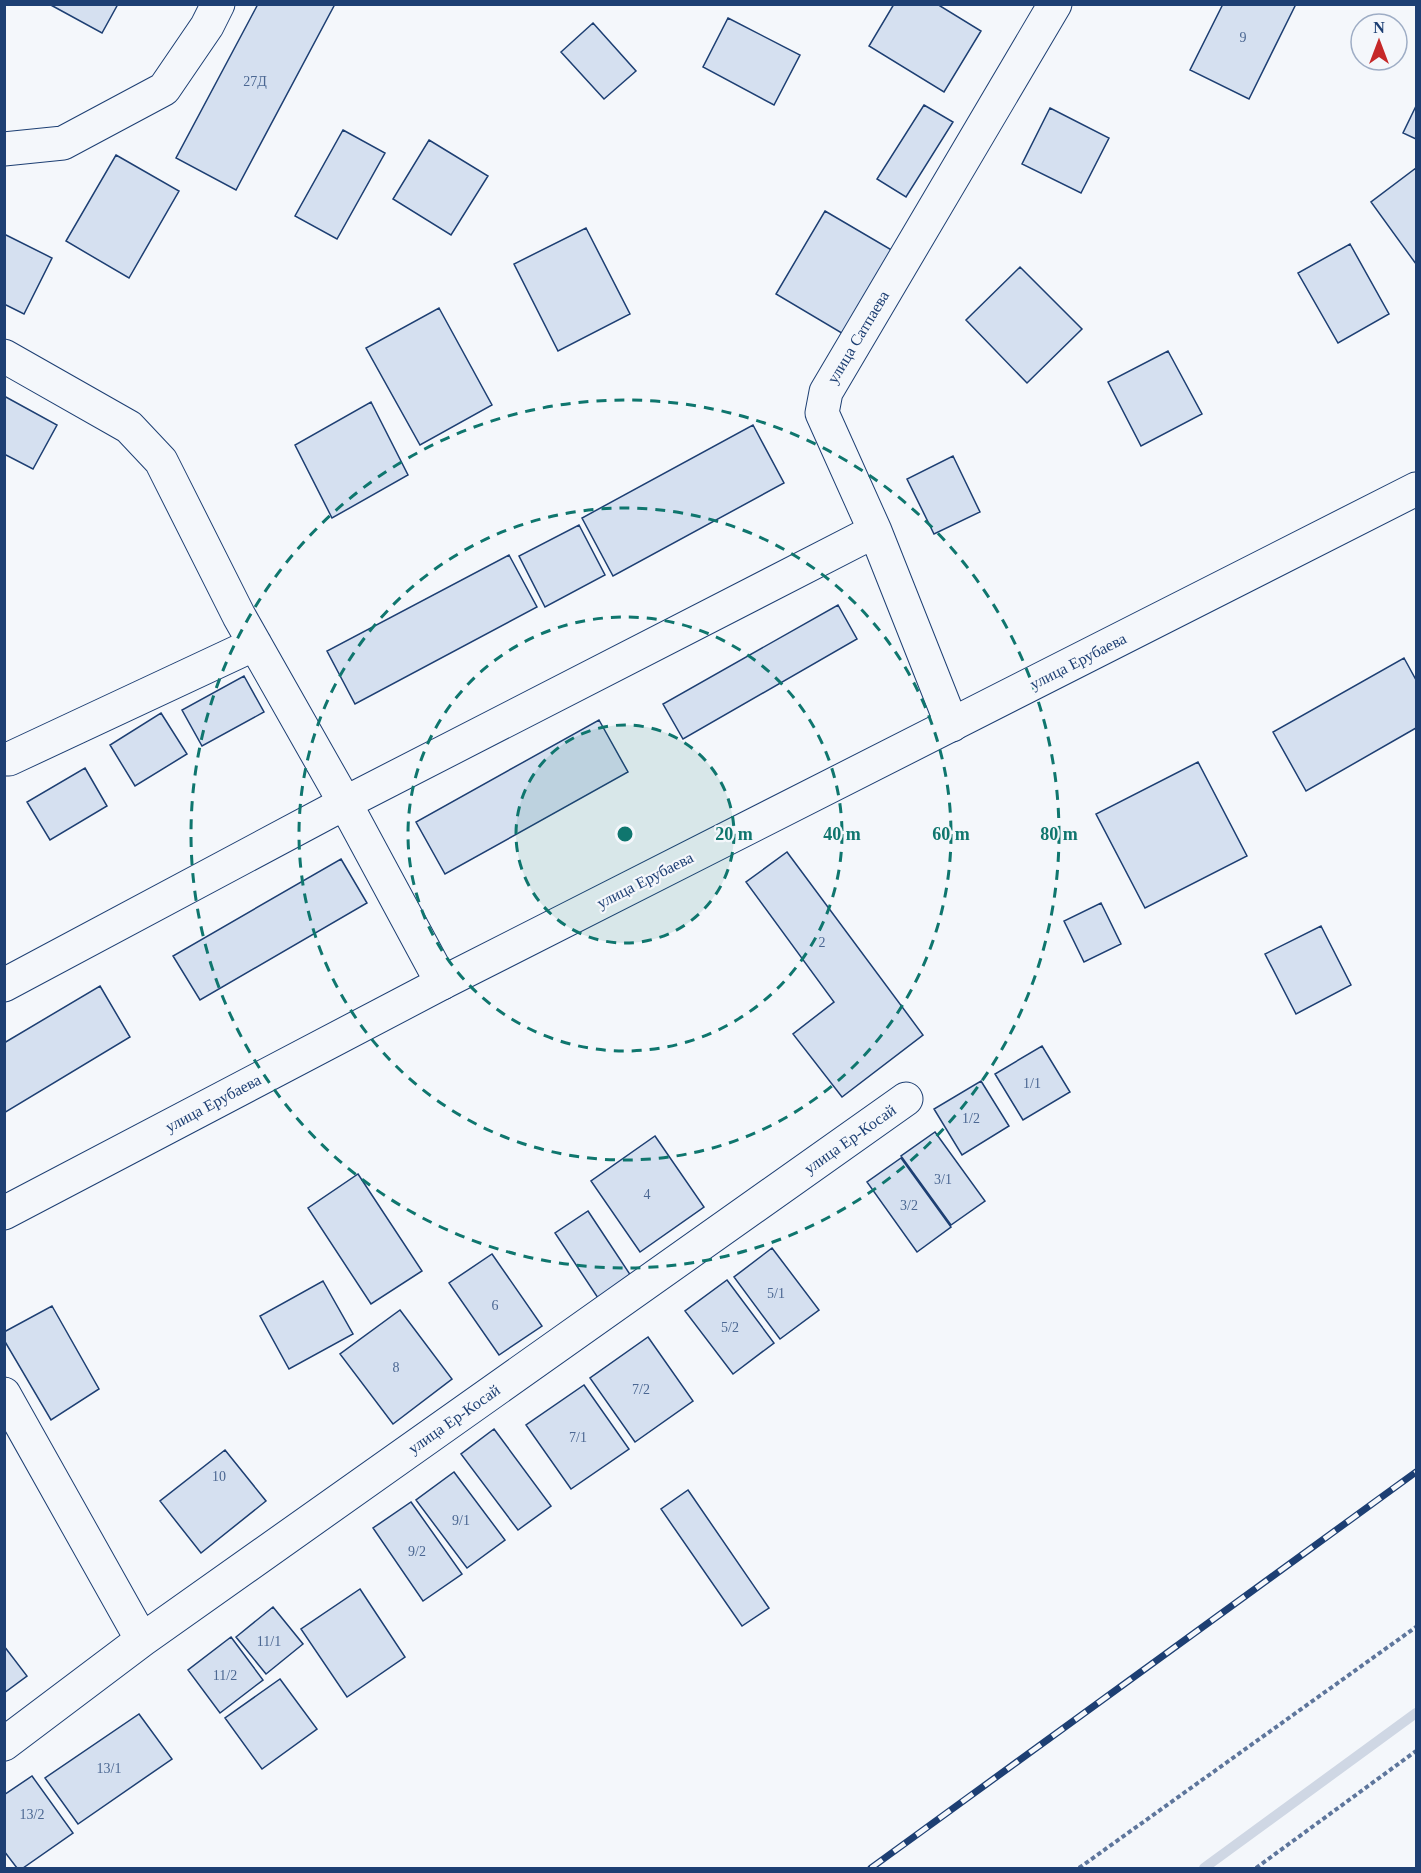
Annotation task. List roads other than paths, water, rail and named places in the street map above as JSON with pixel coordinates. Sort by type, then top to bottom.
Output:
[{"type":"street","points":[[4,149],[63,143],[164,89],[207,26],[218,4]]},
{"type":"street","name":"улица Сатпаева","points":[[952,725],[875,531],[822,413],[826,392],[1046,7]]},
{"type":"street","points":[[4,356],[129,426],[161,462],[255,644],[345,803],[442,983]]},
{"type":"street","name":"улица Ерубаева","points":[[4,1213],[442,983],[1416,489]]},
{"type":"street","points":[[4,985],[345,803],[875,531]]},
{"type":"street","points":[[4,759],[9,759],[255,644]]},
{"type":"street","name":"улица Ер-Косай","points":[[4,1744],[142,1640],[906,1099]]},
{"type":"street","points":[[4,1394],[142,1640]]},
{"type":"waterway","points":[[1204,1868],[1416,1713]]},
{"type":"railway","points":[[871,1868],[1416,1472]]}]
